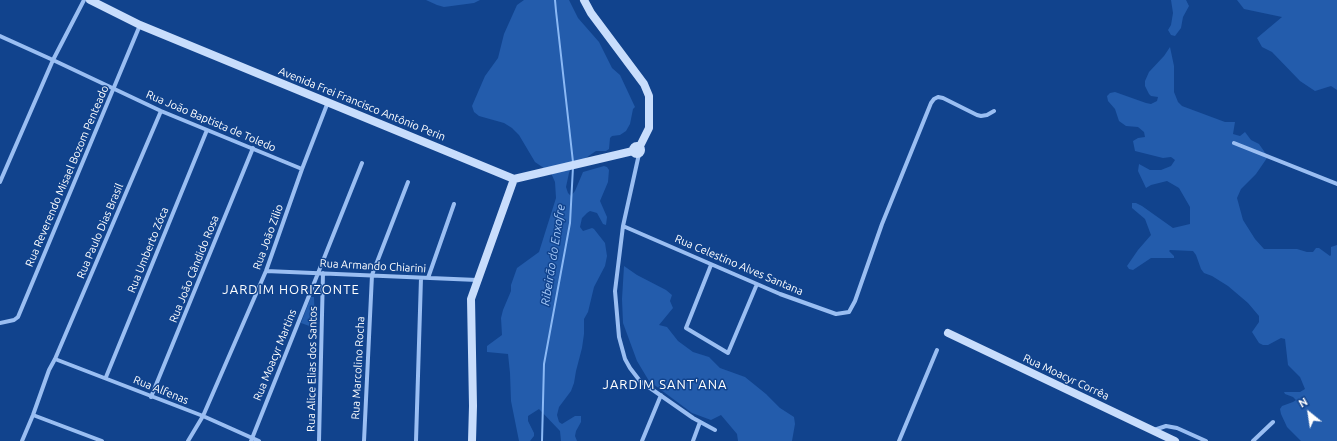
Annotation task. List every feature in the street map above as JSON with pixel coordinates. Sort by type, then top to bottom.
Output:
[{"type":"street","points":[[0,182],[53,60],[84,0]]},
{"type":"street","name":"Avenida Frei Francisco Antônio Perin","points":[[90,0],[140,25],[514,179]]},
{"type":"street","points":[[584,0],[591,13],[644,84],[649,96],[649,128],[637,150],[623,226],[615,291],[619,337],[624,359],[640,381],[700,422],[715,430]]},
{"type":"street","name":"Rua Reverendo Misael Bozom Penteado","points":[[0,323],[14,320],[18,317],[140,25]]},
{"type":"street","name":"Rua João Baptista de Toledo","points":[[0,36],[162,111],[302,169]]},
{"type":"street","name":"Rua Celestino Alves Santana","points":[[623,226],[780,294],[836,314],[849,312],[855,301],[882,224],[931,103],[938,97],[981,116],[987,115],[994,111]]},
{"type":"street","name":"Rua João Zilio","points":[[188,441],[203,416],[266,270],[328,102]]},
{"type":"street","name":"Rua Paulo Dias Brasil","points":[[22,441],[49,370],[162,111]]},
{"type":"street","name":"Rua Umberto Zóca","points":[[106,377],[207,130]]},
{"type":"street","points":[[1234,143],[1337,184]]},
{"type":"street","name":"Rua João Cândido Rosa","points":[[151,397],[253,148]]},
{"type":"street","points":[[472,441],[473,406],[471,300],[514,179],[637,150]]},
{"type":"street","name":"Rua Moacyr Martins","points":[[251,440],[362,164]]},
{"type":"street","name":"Rua Marcolino Rocha","points":[[364,441],[372,275],[408,182]]},
{"type":"street","points":[[428,278],[454,204]]},
{"type":"street","points":[[711,264],[686,328],[728,352],[757,284]]},
{"type":"street","name":"Rua Armando Chiarini","points":[[266,270],[478,280]]},
{"type":"street","name":"Rua Alice Elias dos Santos","points":[[319,441],[323,273]]},
{"type":"street","points":[[416,441],[421,278]]},
{"type":"street","name":"Rua Moacyr Corrêa","points":[[948,333],[1175,441]]},
{"type":"street","points":[[899,441],[937,350]]},
{"type":"street","name":"Rua Alfenas","points":[[55,359],[106,377],[151,397],[203,416],[251,440],[259,441]]},
{"type":"street","points":[[642,441],[661,395]]},
{"type":"street","points":[[33,415],[102,441]]},
{"type":"street","points":[[693,441],[700,422]]},
{"type":"street","points":[[1253,441],[1273,422]]},
{"type":"street","points":[[1153,430],[1166,426],[1177,428],[1206,441]]},
{"type":"shaded area","points":[[426,0],[480,0],[474,3],[444,7]]},
{"type":"shaded area","points":[[524,0],[569,0],[578,18],[599,42],[612,68],[620,75],[635,107],[633,109],[630,124],[626,131],[620,135],[612,136],[610,138],[609,149],[606,151],[596,151],[571,168],[566,187],[571,196],[575,191],[583,172],[604,166],[609,170],[608,182],[600,201],[607,217],[606,225],[603,224],[597,213],[590,211],[582,218],[580,227],[583,231],[592,228],[594,229],[605,243],[607,256],[605,266],[594,287],[588,312],[584,319],[582,348],[574,383],[571,391],[559,407],[557,415],[559,422],[562,424],[575,416],[581,416],[581,422],[575,436],[577,441],[561,441],[560,431],[539,409],[528,416],[528,421],[534,436],[530,441],[519,441],[511,401],[508,354],[487,352],[487,346],[502,335],[501,318],[511,291],[511,285],[517,268],[539,252],[556,198],[555,182],[551,173],[535,162],[519,135],[504,123],[479,116],[474,112],[472,106],[485,76],[498,58],[504,34],[517,5]]},
{"type":"shaded area","points":[[1171,0],[1186,0],[1189,6],[1183,17],[1181,28],[1175,36],[1171,35],[1168,30],[1171,25],[1173,13]]},
{"type":"shaded area","points":[[1237,0],[1337,0],[1337,90],[1331,86],[1315,91],[1300,81],[1272,52],[1262,47],[1257,38],[1282,17],[1244,9]]},
{"type":"shaded area","points":[[1170,47],[1174,66],[1174,92],[1178,102],[1182,106],[1225,122],[1235,122],[1233,134],[1240,136],[1245,132],[1251,140],[1259,144],[1266,154],[1267,158],[1256,174],[1241,189],[1237,198],[1243,220],[1255,239],[1264,249],[1297,249],[1313,252],[1316,248],[1319,248],[1330,256],[1331,247],[1337,245],[1337,441],[1301,441],[1287,427],[1280,409],[1282,406],[1296,400],[1284,392],[1300,392],[1305,389],[1300,377],[1288,365],[1285,339],[1281,338],[1268,345],[1259,343],[1252,332],[1259,322],[1259,316],[1248,303],[1228,286],[1204,273],[1193,251],[1170,250],[1169,251],[1174,258],[1151,258],[1133,270],[1129,269],[1127,266],[1151,235],[1145,219],[1132,208],[1132,203],[1142,206],[1173,228],[1190,224],[1190,207],[1179,188],[1167,181],[1151,185],[1146,188],[1138,171],[1139,164],[1150,170],[1161,170],[1171,166],[1175,160],[1171,157],[1163,158],[1135,151],[1133,141],[1138,138],[1145,137],[1144,132],[1138,127],[1126,126],[1119,121],[1115,109],[1108,101],[1107,96],[1110,93],[1115,92],[1146,103],[1151,104],[1157,101],[1158,97],[1151,96],[1149,94],[1145,86],[1145,81],[1149,72]]},
{"type":"shaded area","points":[[624,266],[672,295],[670,301],[673,308],[659,325],[667,327],[678,341],[693,352],[709,357],[720,368],[745,377],[780,408],[794,417],[795,424],[792,441],[738,441],[737,434],[721,415],[711,420],[692,413],[649,381],[637,361],[623,323],[622,299]]},
{"type":"shaded area","points":[[311,297],[314,297],[315,328],[301,323]]},
{"type":"waterway","name":"Ribeirão do Enxofre","points":[[555,0],[573,162]]},
{"type":"waterway","name":"Ribeirão do Enxofre","points":[[542,441],[544,364],[570,223],[573,167]]},
{"type":"district","name":"JARDIM HORIZONTE","points":[[291,290]]},
{"type":"district","name":"JARDIM SANT'ANA","points":[[665,385]]}]
